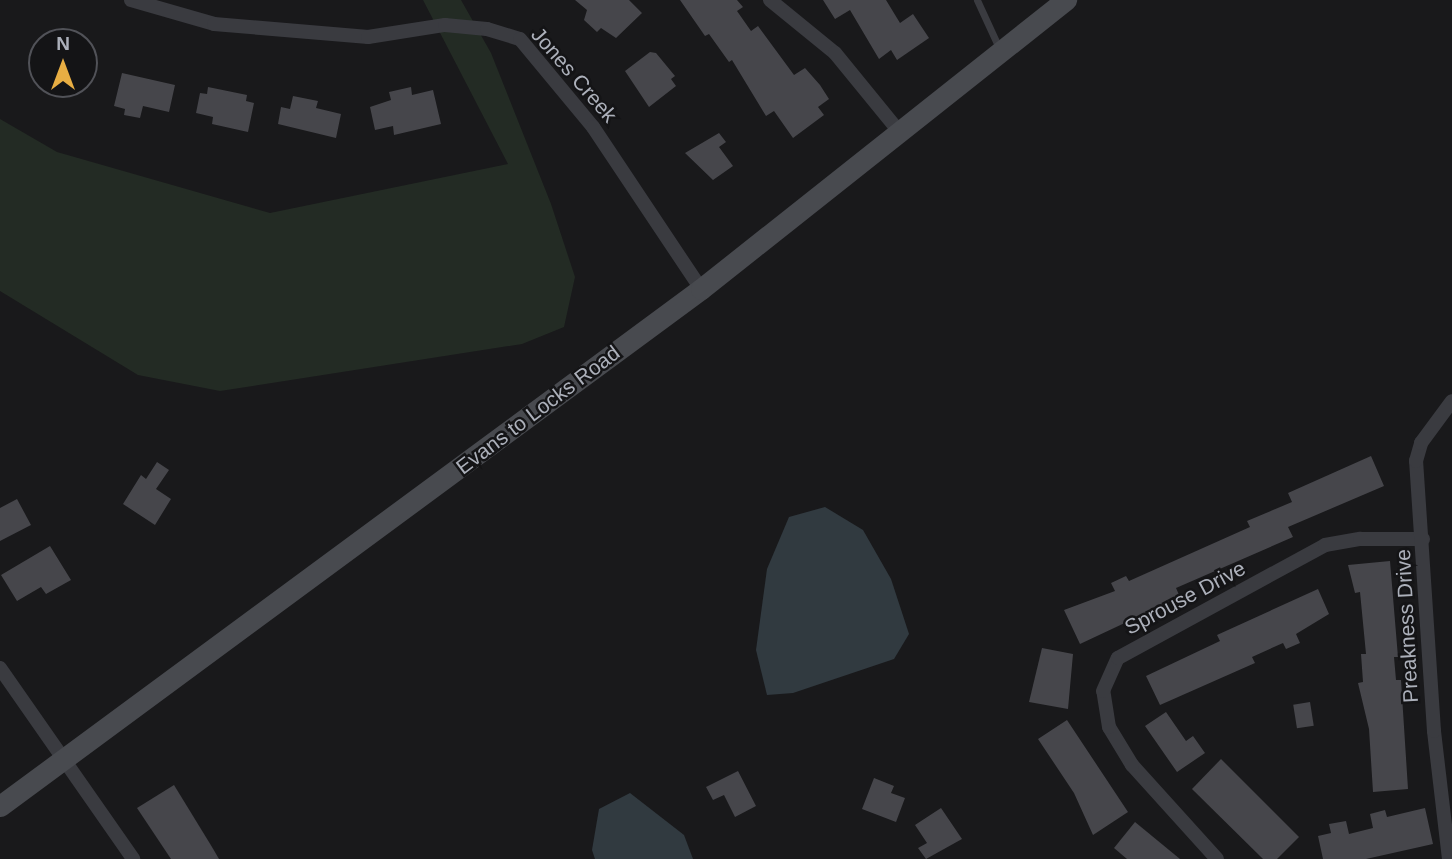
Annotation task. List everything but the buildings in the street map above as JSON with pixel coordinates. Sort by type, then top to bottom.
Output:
[{"type":"street","name":"Jones Creek","points":[[131,0],[214,24],[368,37],[445,25],[487,29],[520,39],[593,127],[701,289]]},
{"type":"street","points":[[770,0],[835,53],[897,130]]},
{"type":"street","name":"Evans to Locks Road","points":[[0,806],[701,289],[897,130],[1066,0]]},
{"type":"street","name":"Preakness Drive","points":[[1449,859],[1434,732],[1416,461],[1421,443],[1452,401]]},
{"type":"street","name":"Sprouse Drive","points":[[1217,859],[1132,765],[1109,727],[1103,691],[1118,658],[1325,545],[1360,538],[1423,538]]},
{"type":"street","points":[[0,667],[133,859]]},
{"type":"lane","points":[[977,0],[1000,50]]},
{"type":"shaded area","points":[[423,0],[461,0],[491,53],[551,204],[575,277],[564,327],[522,344],[220,391],[138,375],[0,291],[0,119],[57,152],[270,213],[508,164]]},
{"type":"shaded area","points":[[825,507],[863,530],[891,579],[909,634],[894,659],[793,693],[767,695],[756,650],[767,569],[789,517]]},
{"type":"shaded area","points":[[630,793],[684,835],[693,859],[595,859],[592,850],[599,809]]}]
